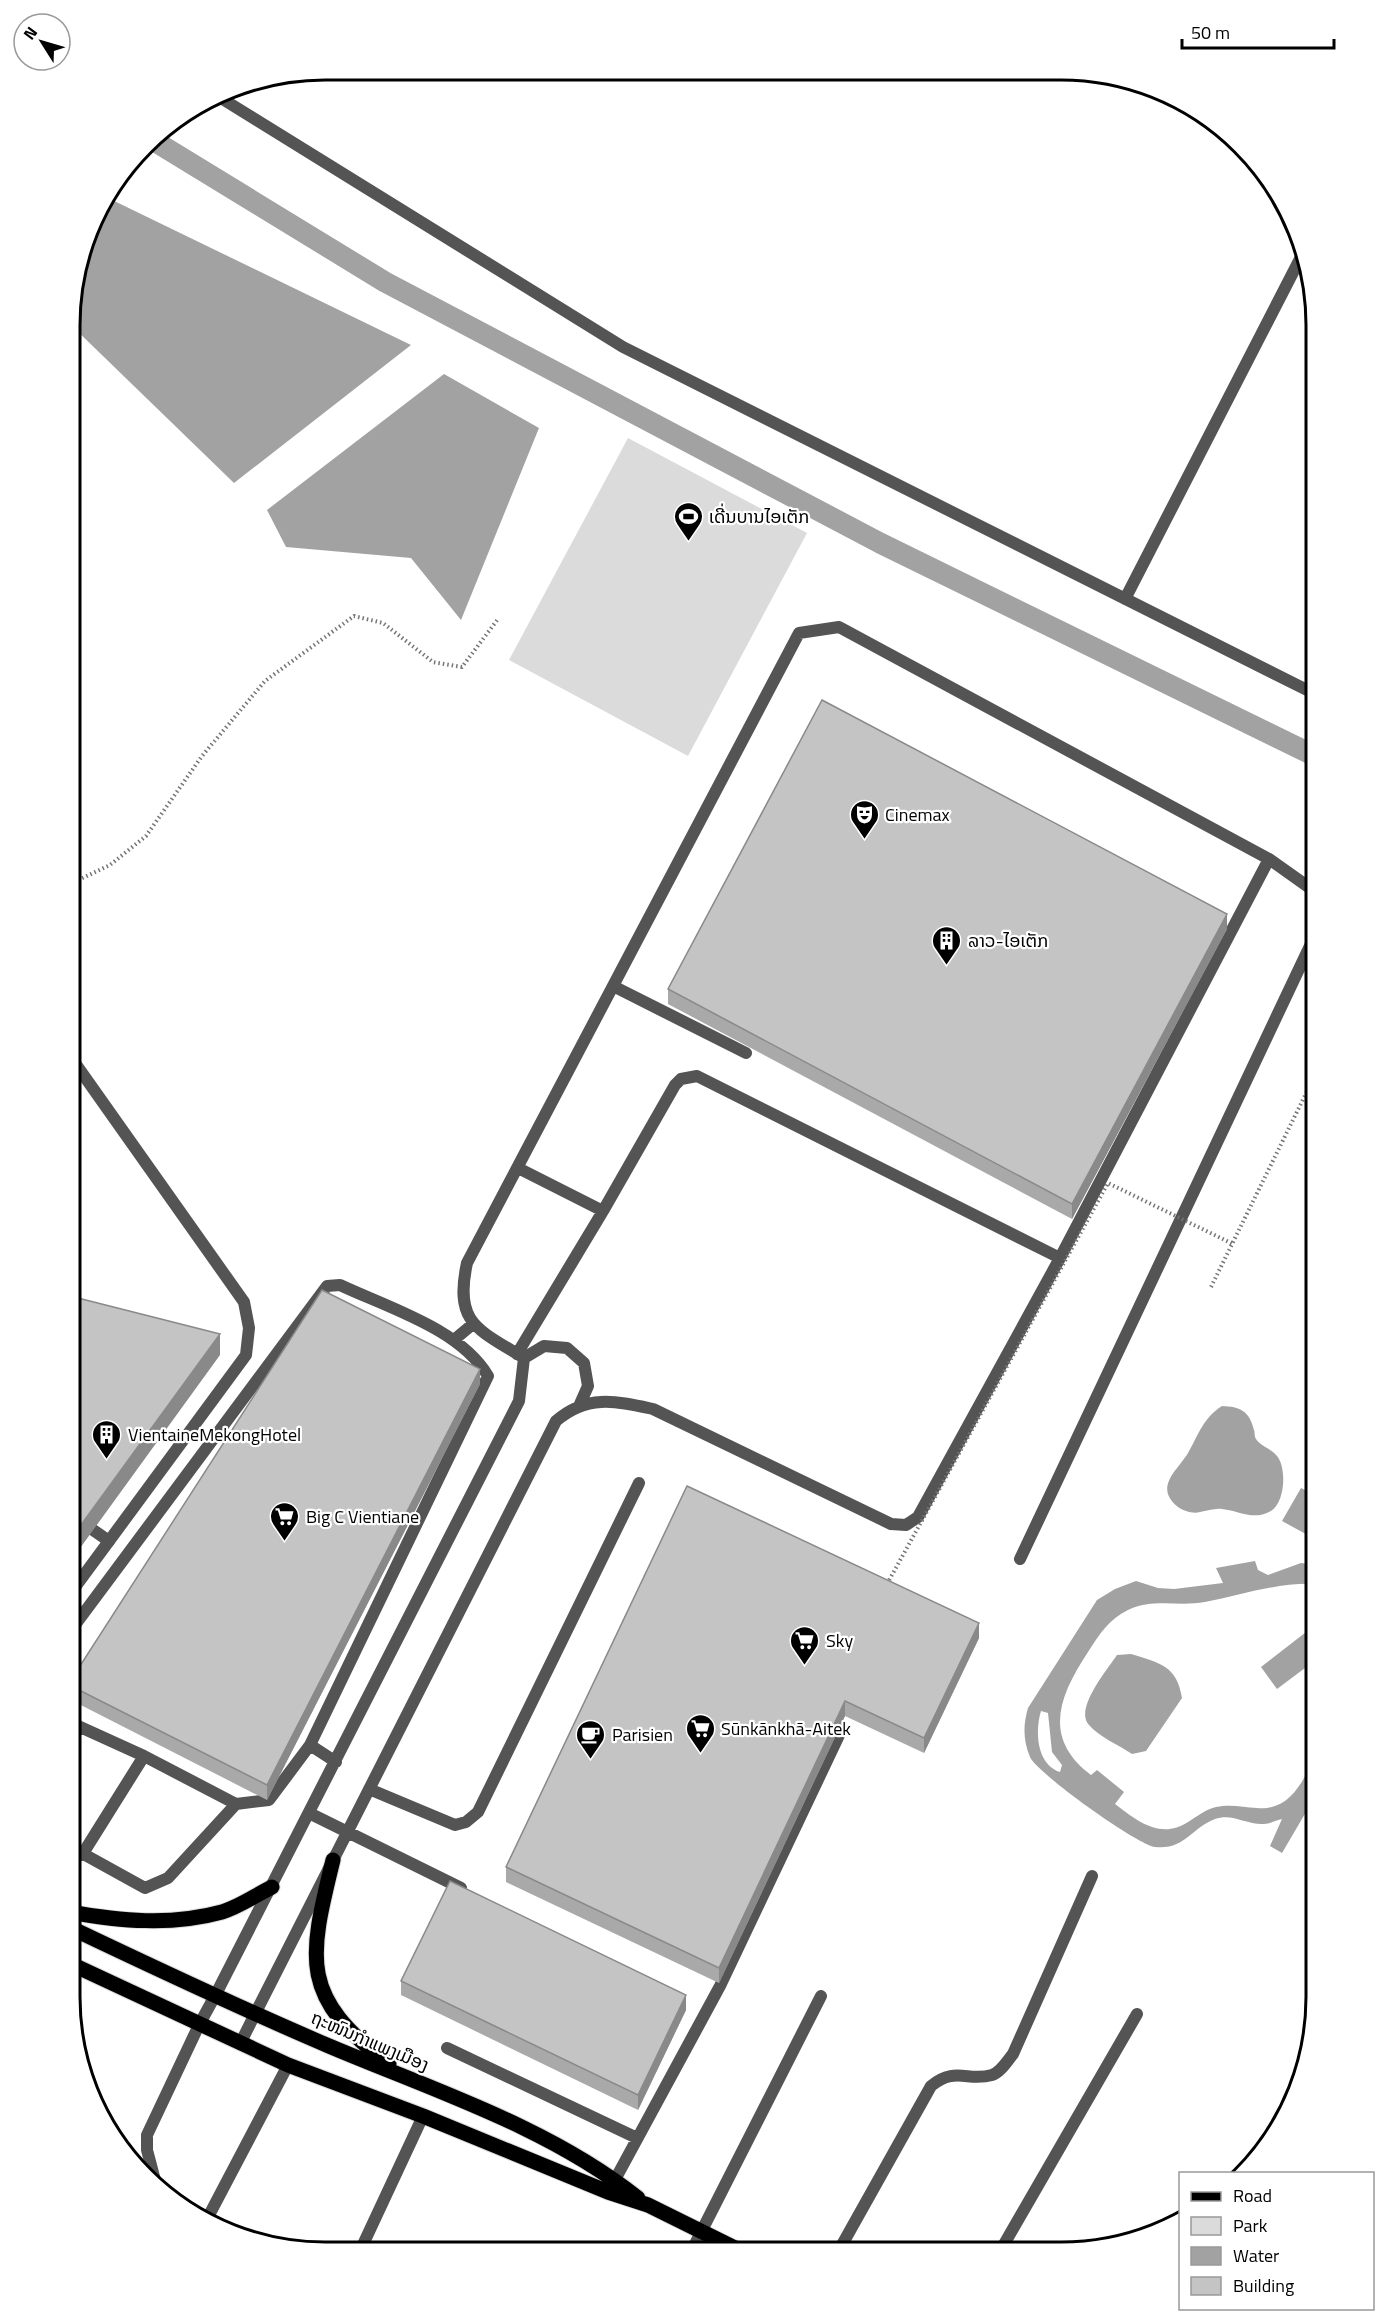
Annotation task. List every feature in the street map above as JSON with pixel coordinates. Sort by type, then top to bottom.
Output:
[{"type":"main road","points":[[333,1860],[315,1949],[318,1975],[329,2004],[344,2027],[408,2079]]},
{"type":"main road","points":[[80,1914],[130,1922],[182,1920],[224,1912],[272,1887]]},
{"type":"main road","name":"ຖະໜົນກຳແພງເມືອງ","points":[[80,1932],[513,2125],[611,2186],[725,2242]]},
{"type":"main road","name":"ຖະໜົນກຳແພງເມືອງ","points":[[80,1968],[288,2065],[611,2186]]},
{"type":"street","points":[[225,101],[623,348],[1306,690]]},
{"type":"street","points":[[1125,599],[1298,262]]},
{"type":"street","points":[[520,1356],[473,1324],[462,1299],[467,1263],[799,633],[838,627],[1269,859],[1306,885]]},
{"type":"street","points":[[580,1404],[621,1402],[653,1409],[891,1524],[906,1525],[918,1517],[947,1468],[1060,1258],[1269,859]]},
{"type":"street","points":[[1020,1559],[1306,954]]},
{"type":"street","points":[[613,986],[746,1053]]},
{"type":"street","points":[[80,1070],[244,1302],[249,1328],[246,1356],[80,1579]]},
{"type":"street","points":[[153,2173],[147,2150],[147,2135],[199,2025],[272,1887],[519,1401],[520,1356],[675,1085],[681,1079],[697,1076],[1060,1258]]},
{"type":"street","points":[[518,1168],[603,1212]]},
{"type":"street","points":[[80,1618],[327,1286],[340,1285],[455,1339],[478,1360],[488,1376],[310,1745],[269,1800],[236,1804],[144,1756],[80,1727]]},
{"type":"street","points":[[455,1339],[473,1324]]},
{"type":"street","points":[[240,2044],[556,1422],[580,1404],[588,1386],[584,1363],[567,1348],[544,1346],[520,1356]]},
{"type":"street","points":[[369,1789],[455,1825],[466,1821],[478,1812],[639,1483]]},
{"type":"street","points":[[80,1521],[109,1541]]},
{"type":"street","points":[[611,2186],[720,1986],[842,1728]]},
{"type":"street","points":[[310,1745],[336,1762]]},
{"type":"street","points":[[144,1756],[82,1855],[145,1888],[168,1878],[236,1804]]},
{"type":"street","points":[[309,1814],[474,1894]]},
{"type":"street","points":[[844,2242],[931,2086],[944,2076],[993,2075],[1002,2069],[1013,2054],[1092,1876]]},
{"type":"street","points":[[696,2242],[821,1996]]},
{"type":"street","points":[[1005,2242],[1137,2014]]},
{"type":"street","points":[[447,2048],[637,2138]]},
{"type":"street","points":[[210,2214],[288,2065]]},
{"type":"street","points":[[364,2242],[423,2116]]},
{"type":"path","points":[[80,879],[110,864],[146,836],[202,756],[265,681],[354,616],[382,623],[433,662],[462,667],[498,618]]},
{"type":"path","points":[[1211,1287],[1306,1094]]},
{"type":"path","points":[[882,1593],[1108,1183],[1233,1244]]},
{"type":"green space","points":[[628,438],[807,533],[688,756],[509,660]]},
{"type":"water","points":[[113,200],[411,345],[234,483],[80,334],[84,277],[98,231]]},
{"type":"water","points":[[444,374],[539,428],[461,620],[411,558],[286,547],[267,510]]},
{"type":"water","points":[[1222,1406],[1234,1407],[1243,1411],[1252,1423],[1256,1439],[1280,1461],[1283,1477],[1282,1493],[1276,1507],[1264,1514],[1252,1515],[1219,1509],[1189,1512],[1178,1507],[1168,1493],[1170,1479],[1174,1472],[1210,1416]]},
{"type":"water","points":[[1301,1488],[1306,1490],[1306,1534],[1282,1521]]},
{"type":"water","points":[[1255,1561],[1258,1570],[1268,1575],[1301,1563],[1306,1564],[1306,1584],[1274,1587],[1205,1602],[1147,1604],[1121,1614],[1100,1634],[1069,1685],[1060,1716],[1061,1731],[1066,1746],[1076,1761],[1091,1775],[1097,1770],[1124,1792],[1115,1804],[1132,1817],[1159,1829],[1178,1827],[1216,1807],[1269,1808],[1288,1799],[1306,1774],[1306,1812],[1282,1853],[1270,1846],[1282,1819],[1264,1824],[1228,1817],[1215,1819],[1174,1845],[1155,1847],[1145,1843],[1109,1822],[1050,1778],[1030,1757],[1026,1745],[1025,1720],[1028,1708],[1097,1600],[1115,1589],[1136,1581],[1158,1588],[1174,1589],[1223,1583],[1216,1568]],"holes":[[[1041,1711],[1048,1713],[1052,1752],[1062,1765],[1060,1772],[1046,1762],[1039,1746],[1038,1727]]]},
{"type":"water","points":[[1306,1632],[1306,1667],[1277,1689],[1261,1667]]},
{"type":"water","points":[[1131,1654],[1158,1663],[1171,1672],[1180,1687],[1182,1698],[1146,1751],[1132,1754],[1098,1733],[1085,1718],[1089,1700],[1106,1670],[1117,1655]]},
{"type":"building","name":"ລາວ-ໄອເຕັກ","points":[[822,700],[1227,914],[1072,1204],[668,989]]},
{"type":"building","name":"Big C Vientiane","points":[[322,1290],[480,1369],[267,1785],[80,1691],[80,1666]]},
{"type":"building","name":"VientaineMekongHotel","points":[[80,1299],[220,1334],[80,1526]]},
{"type":"building","points":[[687,1486],[979,1623],[924,1738],[845,1701],[719,1968],[506,1867]]},
{"type":"building","points":[[450,1881],[686,1995],[638,2095],[401,1981]]},
{"type":"waterway","points":[[159,144],[385,282],[880,543],[1306,752]]},
{"type":"place","name":"ເດີ່ນບານໄອເຕັກ","points":[[688,542]]},
{"type":"place","name":"Cinemax","points":[[864,840]]},
{"type":"place","name":"ລາວ-ໄອເຕັກ","points":[[947,966]]},
{"type":"place","name":"VientaineMekongHotel","points":[[107,1460]]},
{"type":"place","name":"Big C Vientiane","points":[[285,1542]]},
{"type":"place","name":"Sky","points":[[805,1666]]},
{"type":"place","name":"Sūnkānkhā-Aitek","points":[[700,1754]]},
{"type":"place","name":"Parisien","points":[[591,1760]]}]
